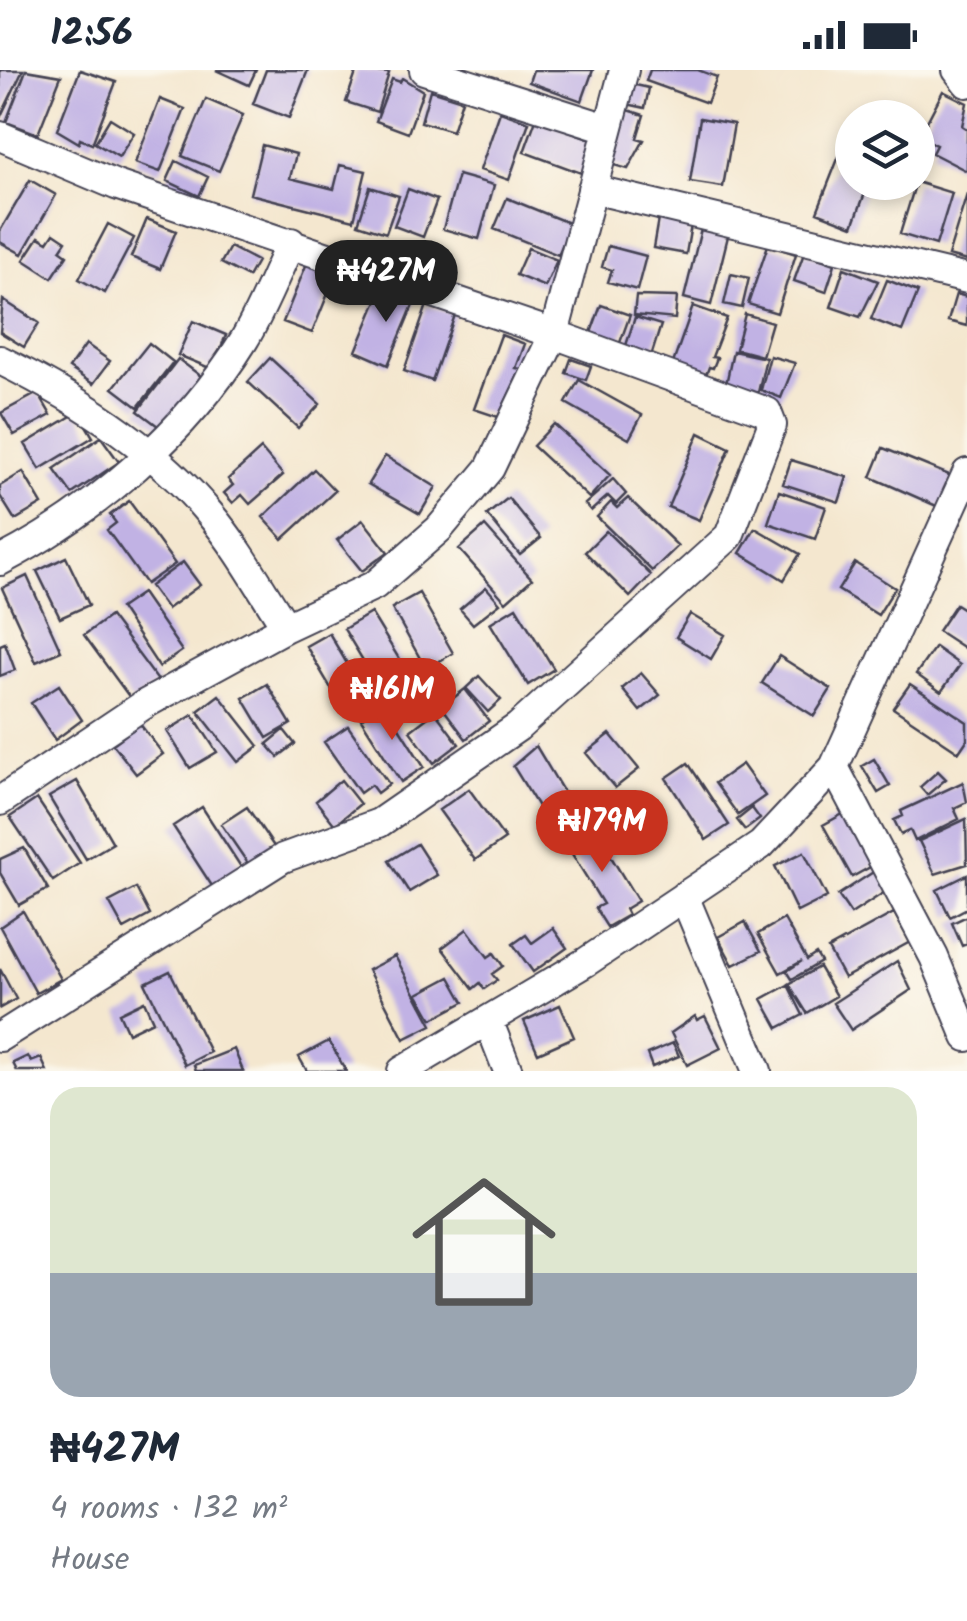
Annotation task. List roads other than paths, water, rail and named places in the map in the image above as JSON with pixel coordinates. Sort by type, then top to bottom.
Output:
[{"type":"street","points":[[424,70],[608,128]]},
{"type":"street","points":[[0,802],[145,704],[286,627],[375,585],[439,529],[490,468],[554,334],[624,70]]},
{"type":"street","points":[[956,70],[967,82]]},
{"type":"street","points":[[0,136],[116,185],[291,242],[767,412],[772,425],[729,536],[518,728],[379,823],[282,858],[44,1005],[0,1037]]},
{"type":"street","points":[[592,189],[967,279]]},
{"type":"street","points":[[0,561],[32,544],[150,455],[190,414],[244,339],[291,242]]},
{"type":"street","points":[[0,360],[58,389],[150,455],[209,512],[286,627]]},
{"type":"street","points":[[402,1071],[760,845],[834,767],[967,473]]},
{"type":"street","points":[[834,767],[934,957],[967,1037]]},
{"type":"street","points":[[684,896],[757,1071]]},
{"type":"street","points":[[488,1020],[508,1071]]}]
